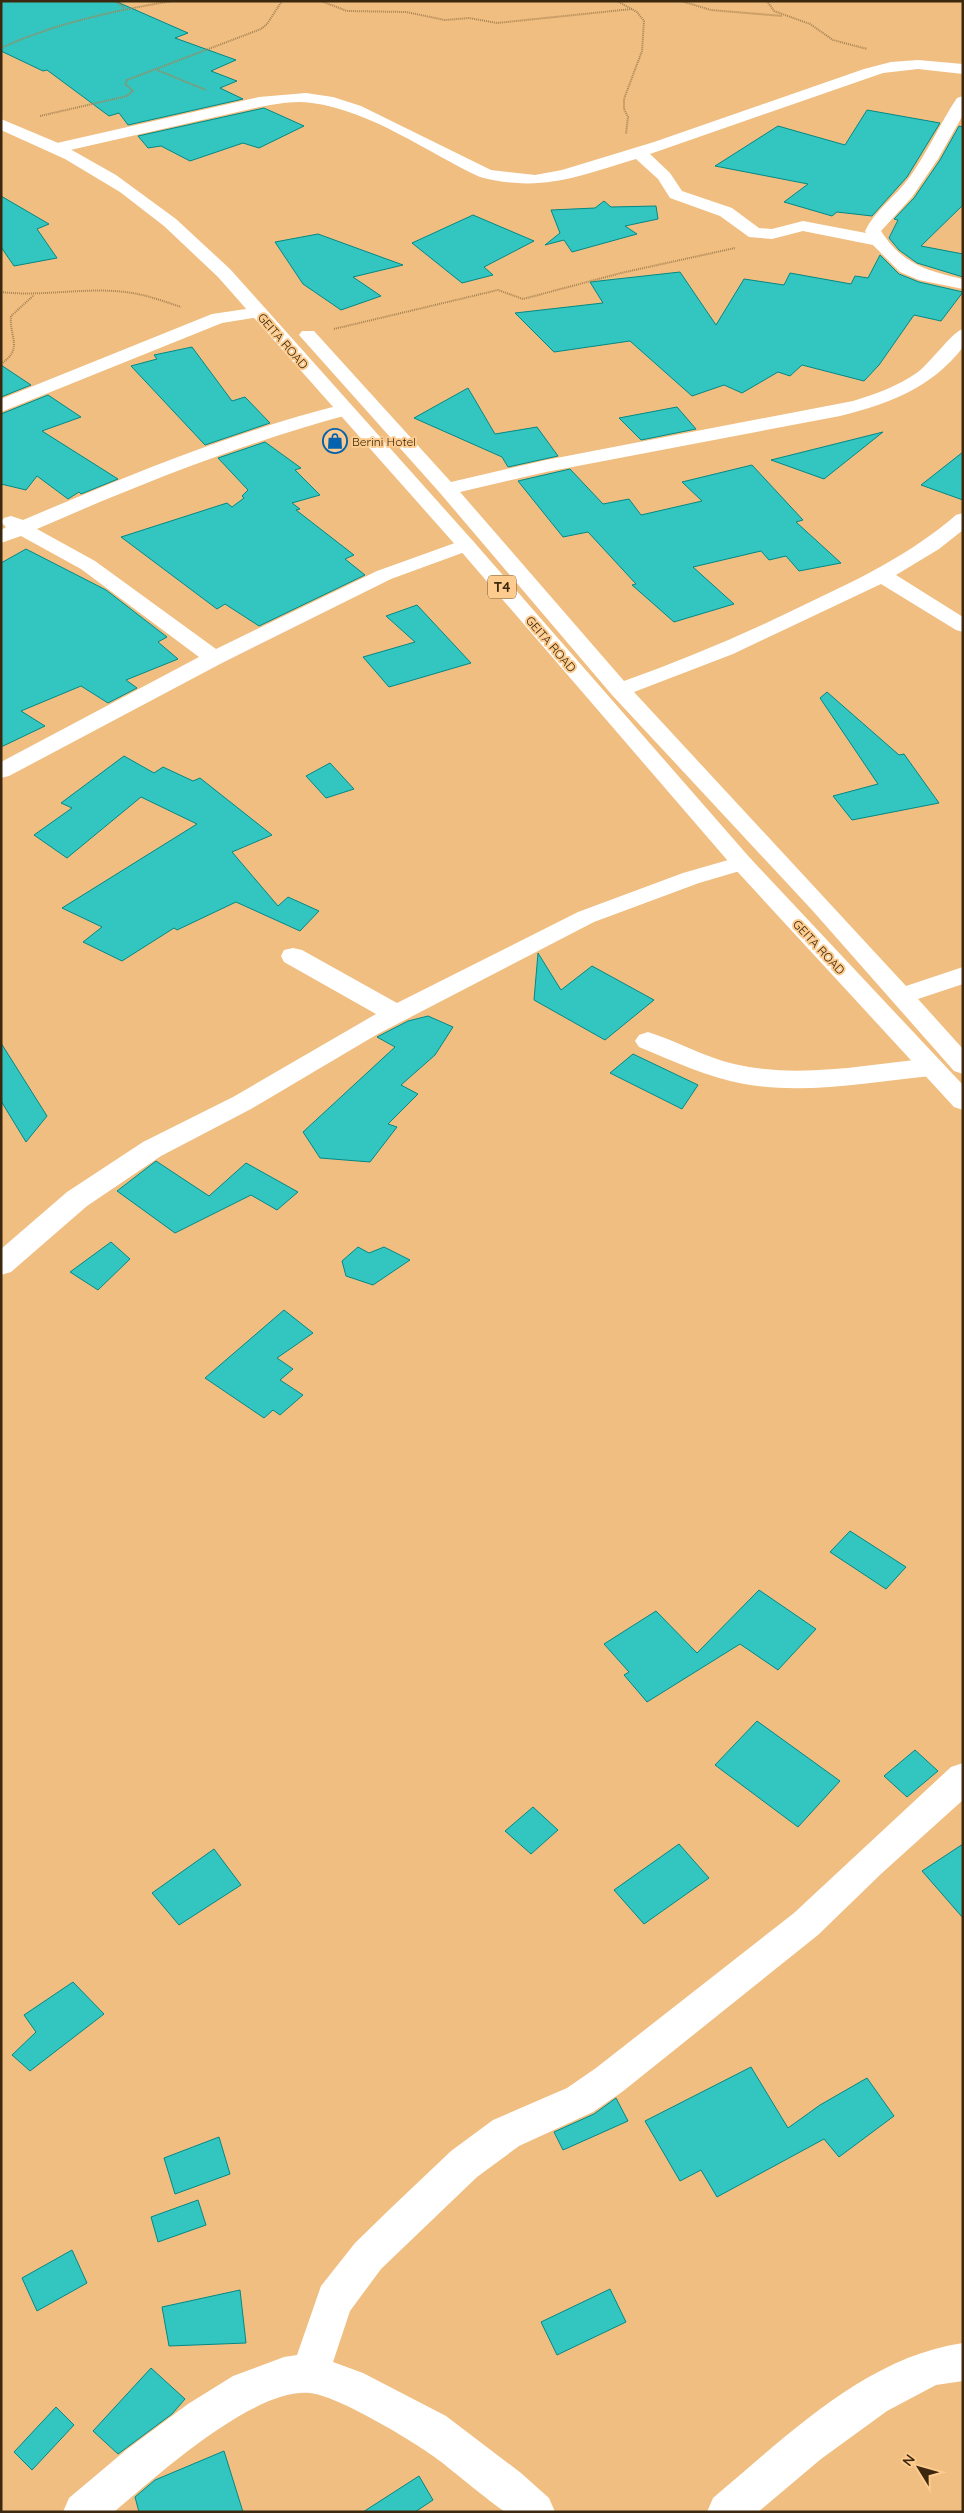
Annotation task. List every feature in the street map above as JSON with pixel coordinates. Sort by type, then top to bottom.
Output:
[{"type":"main road","points":[[58,148],[226,109],[285,98],[312,98],[329,101],[352,109],[465,165],[504,179],[532,181],[566,174],[632,155],[891,67],[928,65],[963,69]]},
{"type":"main road","points":[[963,101],[949,140],[934,156],[910,188],[874,226],[873,231],[879,241],[906,268],[913,272],[963,284]]},
{"type":"main road","name":"GEITA ROAD","points":[[3,124],[58,148],[110,178],[183,234],[224,274],[466,545],[742,863],[963,1101]]},
{"type":"main road","points":[[632,155],[664,176],[676,194],[726,212],[750,231],[759,234],[772,234],[803,226],[879,241]]},
{"type":"main road","points":[[1,406],[218,318],[259,312]]},
{"type":"main road","points":[[447,489],[546,466],[840,410],[880,400],[909,388],[929,373],[946,357],[963,334]]},
{"type":"main road","points":[[308,335],[424,466],[447,489],[620,690],[902,996],[963,1065]]},
{"type":"main road","points":[[1,537],[138,478],[295,423],[344,410]]},
{"type":"main road","points":[[1,516],[88,565],[214,658]]},
{"type":"main road","points":[[620,690],[707,658],[883,576],[924,550],[963,519]]},
{"type":"main road","points":[[1,771],[214,658],[384,575],[466,545]]},
{"type":"main road","points":[[883,576],[963,626]]},
{"type":"main road","points":[[1,1265],[77,1200],[152,1149],[242,1103],[396,1014],[593,914],[691,878],[742,863]]},
{"type":"main road","points":[[293,956],[396,1014]]},
{"type":"main road","points":[[902,996],[963,976]]},
{"type":"main road","points":[[648,1041],[744,1075],[769,1078],[822,1077],[931,1068]]},
{"type":"main road","points":[[310,2373],[335,2300],[348,2280],[368,2256],[464,2164],[506,2133],[580,2100],[609,2080],[806,1924],[870,1862],[942,1799],[963,1777]]},
{"type":"main road","points":[[726,2512],[821,2434],[897,2381],[948,2361],[963,2362]]},
{"type":"main road","points":[[82,2512],[140,2464],[202,2418],[247,2390],[284,2376],[310,2373],[349,2387],[432,2430],[507,2487],[535,2512]]},
{"type":"path","points":[[115,1],[126,8]]},
{"type":"path","points":[[1,48],[38,33],[126,8],[172,1]]},
{"type":"path","points":[[3,124],[127,96],[133,91],[125,81],[261,29],[267,24],[282,1]]},
{"type":"path","points":[[321,1],[347,11],[406,12],[445,20],[469,18],[497,23],[632,9]]},
{"type":"path","points":[[616,1],[641,15],[644,21],[642,50],[624,99],[632,155]]},
{"type":"path","points":[[658,1],[670,1]]},
{"type":"path","points":[[681,1],[711,10],[787,17]]},
{"type":"path","points":[[767,1],[774,11],[810,24],[833,40],[873,51]]},
{"type":"path","points":[[157,70],[212,93],[218,97],[226,109]]},
{"type":"path","points":[[308,335],[498,290],[503,290],[520,299],[540,296],[620,273],[728,250],[747,243],[759,234]]},
{"type":"path","points":[[1,292],[34,294],[100,291],[130,292],[218,318]]},
{"type":"path","points":[[1,364],[13,356],[16,348],[10,328],[12,316],[34,294]]},
{"type":"building","points":[[1,1],[115,1],[188,33],[175,38],[236,60],[211,71],[237,81],[220,88],[243,99],[128,125],[119,113],[109,116],[47,70],[43,71],[1,51]]},
{"type":"building","points":[[264,108],[304,126],[259,148],[243,143],[190,161],[161,146],[148,148],[138,136]]},
{"type":"building","points":[[867,110],[940,123],[907,177],[872,216],[837,212],[832,216],[784,202],[808,184],[715,166],[778,126],[845,145]]},
{"type":"building","points":[[959,126],[963,127],[963,205],[921,246],[963,254],[963,277],[917,263],[899,250],[889,238],[898,220],[894,219],[914,198],[940,160]]},
{"type":"building","points":[[1,196],[49,224],[37,229],[57,258],[14,266],[1,247]]},
{"type":"building","points":[[604,201],[611,207],[656,206],[658,219],[625,226],[637,234],[572,252],[564,240],[545,245],[560,233],[551,210],[595,208]]},
{"type":"building","points":[[473,215],[534,241],[484,267],[493,275],[462,283],[412,243]]},
{"type":"building","points":[[318,234],[403,265],[353,277],[381,296],[341,310],[303,284],[275,242]]},
{"type":"building","points":[[880,255],[899,274],[919,282],[963,292],[941,321],[914,315],[879,365],[864,381],[802,365],[790,376],[778,372],[742,393],[724,385],[692,396],[630,341],[554,352],[515,313],[603,303],[590,282],[680,272],[716,325],[744,279],[784,285],[790,273],[851,284],[855,276],[868,278]]},
{"type":"building","points":[[192,347],[232,401],[245,397],[270,423],[205,445],[131,366],[157,359],[154,355]]},
{"type":"building","points":[[1,365],[31,385],[1,397]]},
{"type":"building","points":[[468,388],[495,434],[537,427],[558,456],[508,467],[502,457],[414,418]]},
{"type":"building","points":[[48,395],[81,417],[42,431],[118,479],[81,494],[79,492],[68,499],[37,476],[26,490],[1,484],[1,414]]},
{"type":"building","points":[[677,407],[696,429],[641,440],[619,418]]},
{"type":"building","points":[[883,432],[824,479],[771,460]]},
{"type":"building","points":[[265,442],[301,468],[295,470],[320,495],[292,503],[300,509],[296,510],[354,555],[345,559],[365,575],[259,626],[225,604],[217,609],[121,537],[227,503],[232,507],[244,498],[242,496],[248,490],[218,458]]},
{"type":"building","points":[[963,452],[963,500],[921,485]]},
{"type":"building","points":[[752,465],[803,520],[796,522],[841,563],[799,571],[786,556],[769,560],[761,551],[693,567],[734,604],[674,622],[632,585],[636,584],[588,532],[563,537],[518,481],[570,469],[603,504],[629,499],[641,515],[702,501],[682,482]]},
{"type":"building","points":[[26,549],[106,590],[167,637],[158,642],[178,659],[126,680],[137,688],[108,703],[81,686],[21,711],[45,726],[1,747],[1,563]]},
{"type":"building","points":[[417,605],[471,663],[389,687],[363,657],[415,642],[386,616]]},
{"type":"building","points":[[827,692],[899,755],[904,754],[939,803],[852,820],[833,796],[878,784],[820,698]]},
{"type":"building","points":[[124,756],[154,773],[163,767],[193,781],[200,778],[272,835],[232,852],[278,906],[288,897],[319,911],[300,931],[236,902],[177,930],[174,928],[122,961],[83,942],[102,927],[62,908],[197,824],[141,797],[67,858],[34,835],[72,808],[61,803]]},
{"type":"building","points":[[330,763],[354,789],[326,798],[306,776]]},
{"type":"building","points":[[538,953],[561,990],[592,966],[654,1000],[605,1040],[534,1000]]},
{"type":"building","points":[[428,1016],[453,1027],[435,1055],[401,1085],[418,1094],[388,1124],[397,1127],[370,1162],[320,1158],[303,1132],[395,1047],[377,1037],[408,1021]]},
{"type":"building","points":[[1,1043],[47,1116],[26,1142],[1,1101]]},
{"type":"building","points":[[633,1054],[698,1085],[682,1109],[610,1073]]},
{"type":"building","points":[[156,1161],[209,1196],[246,1163],[298,1192],[277,1210],[251,1195],[175,1233],[117,1191]]},
{"type":"building","points":[[111,1242],[130,1259],[98,1290],[70,1272]]},
{"type":"building","points":[[358,1247],[369,1253],[384,1247],[410,1260],[373,1285],[346,1276],[342,1261]]},
{"type":"building","points":[[284,1310],[313,1333],[277,1358],[293,1369],[280,1380],[303,1395],[280,1415],[273,1410],[264,1418],[205,1378]]},
{"type":"building","points":[[850,1531],[906,1567],[886,1589],[830,1552]]},
{"type":"building","points":[[759,1590],[816,1629],[778,1670],[740,1644],[647,1702],[624,1675],[629,1672],[604,1644],[656,1611],[697,1653]]},
{"type":"building","points":[[757,1721],[840,1781],[798,1827],[715,1765]]},
{"type":"building","points":[[915,1750],[938,1771],[907,1797],[884,1776]]},
{"type":"building","points":[[533,1807],[558,1830],[531,1854],[505,1831]]},
{"type":"building","points":[[679,1844],[709,1878],[644,1924],[614,1890]]},
{"type":"building","points":[[963,1844],[963,1918],[922,1871]]},
{"type":"building","points":[[214,1849],[241,1885],[179,1925],[152,1893]]},
{"type":"building","points":[[73,1982],[104,2014],[30,2071],[12,2055],[36,2032],[24,2015]]},
{"type":"building","points":[[751,2067],[788,2128],[820,2105],[867,2078],[894,2116],[839,2157],[824,2139],[717,2197],[701,2170],[680,2181],[645,2121]]},
{"type":"building","points":[[616,2098],[628,2121],[563,2150],[554,2132],[594,2114]]},
{"type":"building","points":[[219,2137],[230,2174],[175,2194],[164,2158]]},
{"type":"building","points":[[198,2200],[206,2225],[158,2242],[151,2217]]},
{"type":"building","points":[[72,2250],[87,2283],[37,2311],[22,2278]]},
{"type":"building","points":[[610,2289],[626,2322],[557,2355],[541,2322]]},
{"type":"building","points":[[240,2290],[246,2343],[169,2346],[162,2307]]},
{"type":"building","points":[[151,2368],[185,2399],[172,2414],[118,2454],[93,2431]]},
{"type":"building","points":[[56,2407],[74,2425],[32,2470],[14,2452]]},
{"type":"building","points":[[224,2451],[243,2512],[139,2512],[135,2497],[155,2480]]},
{"type":"building","points":[[419,2476],[433,2500],[415,2512],[363,2512]]},
{"type":"place","name":"Berini Hotel","points":[[335,441]]}]
